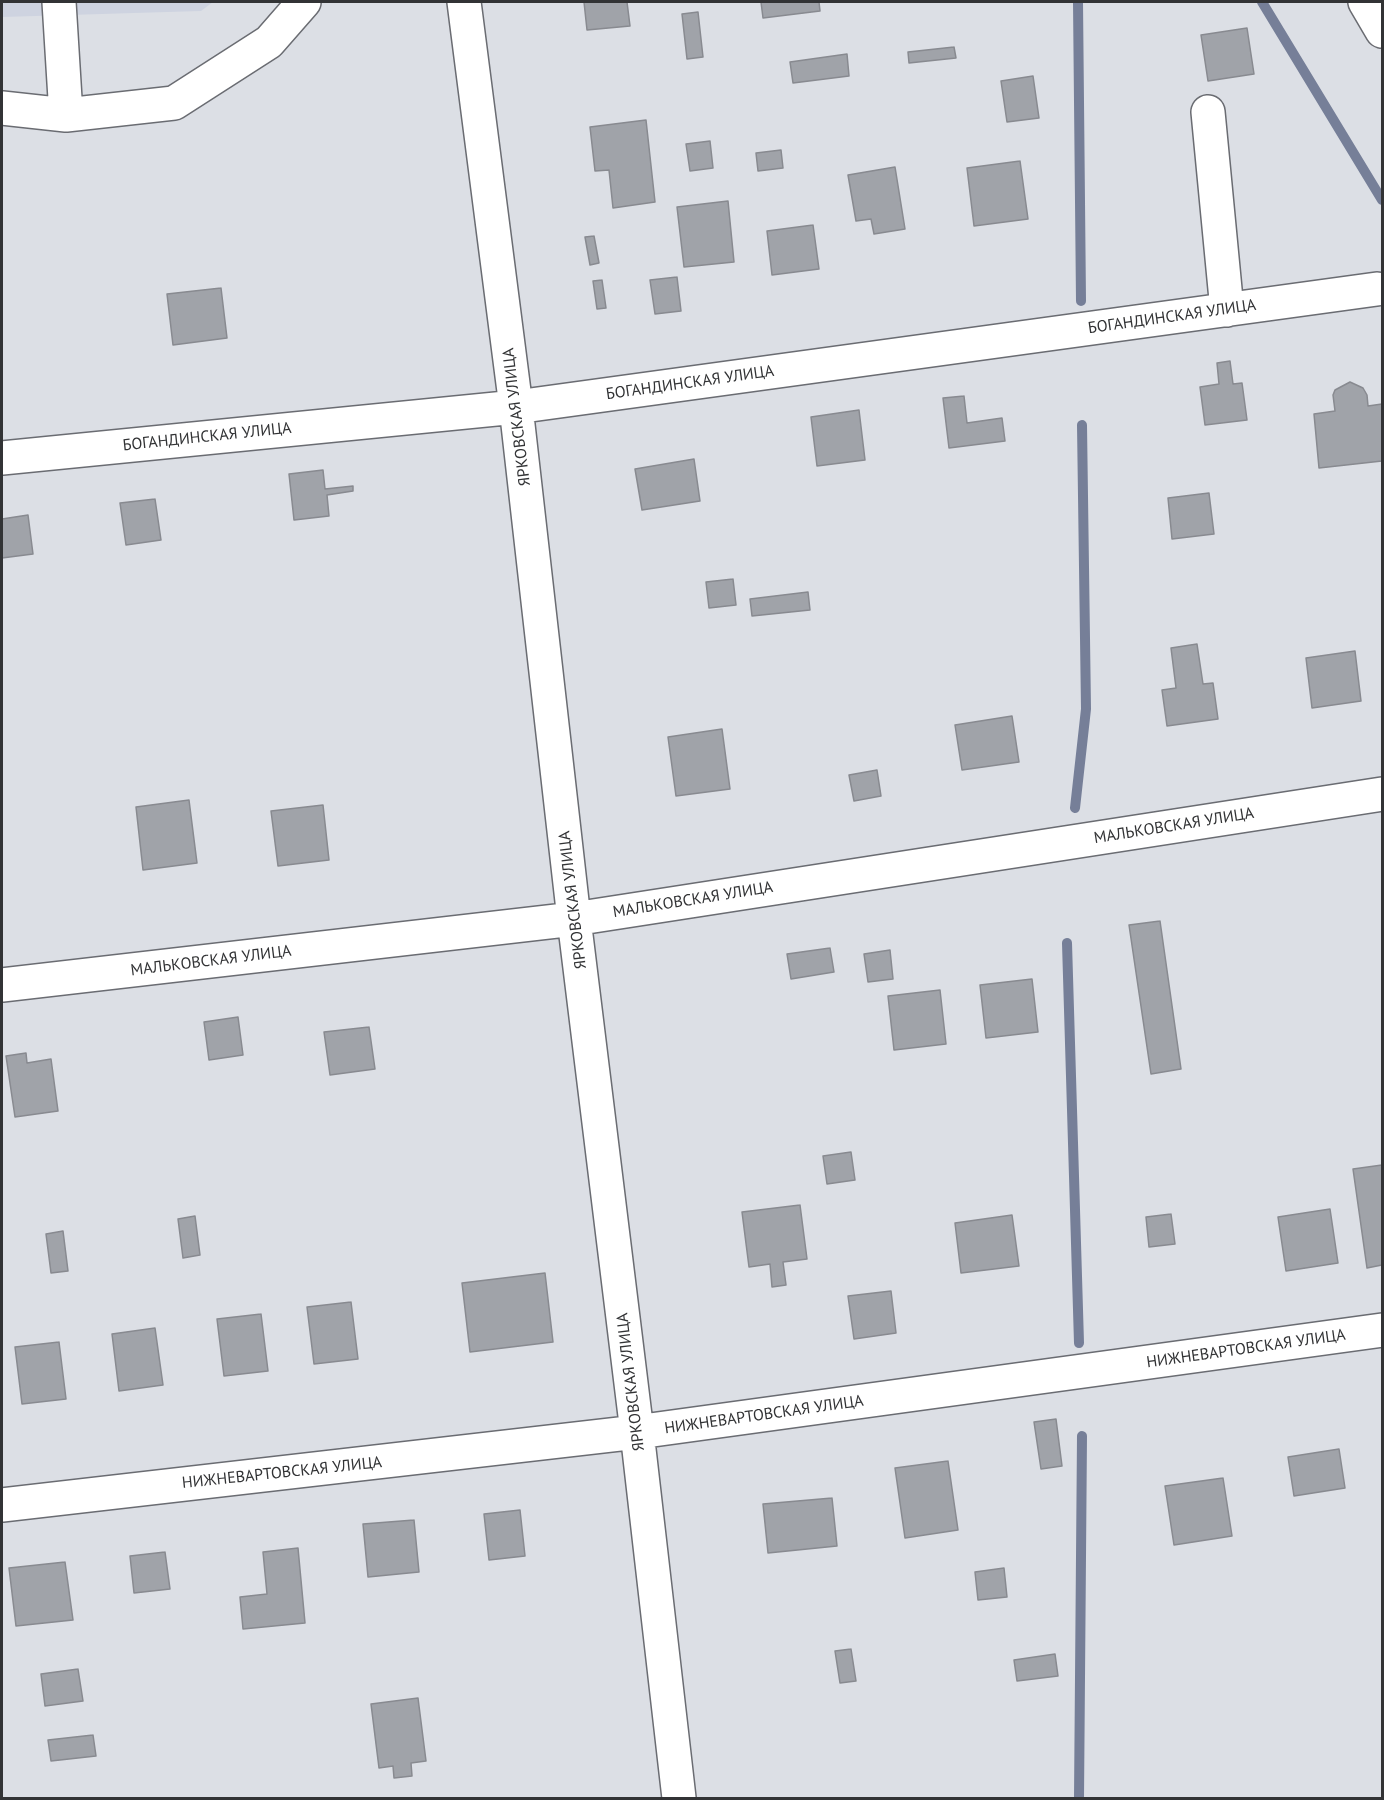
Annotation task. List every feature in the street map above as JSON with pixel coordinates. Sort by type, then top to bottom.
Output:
[{"type":"street","points":[[59,2],[66,115]]},
{"type":"street","points":[[2,108],[66,115],[174,103],[269,42],[304,2]]},
{"type":"street","name":"ЯРКОВСКАЯ УЛИЦА","points":[[464,2],[516,407],[574,919],[679,1798]]},
{"type":"street","points":[[1365,2],[1383,31]]},
{"type":"street","points":[[1208,112],[1227,310]]},
{"type":"street","name":"БОГАНДИНСКАЯ УЛИЦА","points":[[2,458],[516,407],[1377,289]]},
{"type":"street","name":"МАЛЬКОВСКАЯ УЛИЦА","points":[[2,985],[574,919],[1383,794]]},
{"type":"street","name":"НИЖНЕВАРТОВСКАЯ УЛИЦА","points":[[2,1505],[637,1432],[1383,1330]]},
{"type":"shaded area","points":[[2,2],[213,2],[201,11],[2,17]]},
{"type":"building","points":[[584,2],[627,2],[630,26],[587,30]]},
{"type":"building","points":[[761,2],[819,2],[820,11],[763,18]]},
{"type":"building","points":[[698,12],[703,57],[687,59],[682,14]]},
{"type":"building","points":[[1247,28],[1254,74],[1208,81],[1201,35]]},
{"type":"building","points":[[954,47],[956,58],[909,63],[908,52]]},
{"type":"building","points":[[847,54],[849,76],[793,83],[790,62]]},
{"type":"building","points":[[1033,76],[1039,118],[1007,122],[1001,81]]},
{"type":"building","points":[[646,120],[655,202],[613,208],[609,170],[595,171],[590,127]]},
{"type":"building","points":[[710,141],[713,168],[690,171],[686,144]]},
{"type":"building","points":[[781,150],[783,168],[758,171],[756,153]]},
{"type":"building","points":[[1020,161],[1028,219],[974,226],[967,168]]},
{"type":"building","points":[[895,167],[905,229],[874,234],[871,219],[856,221],[848,175]]},
{"type":"building","points":[[728,201],[734,262],[684,267],[677,207]]},
{"type":"building","points":[[813,225],[819,269],[772,275],[767,231]]},
{"type":"building","points":[[594,236],[599,263],[590,265],[585,237]]},
{"type":"building","points":[[677,277],[681,311],[655,314],[650,280]]},
{"type":"building","points":[[602,280],[606,308],[597,309],[593,281]]},
{"type":"building","points":[[221,288],[227,338],[173,345],[167,294]]},
{"type":"building","points":[[1230,361],[1233,384],[1242,383],[1247,420],[1205,425],[1200,387],[1219,384],[1217,363]]},
{"type":"building","points":[[1350,382],[1363,388],[1367,395],[1368,406],[1382,404],[1382,461],[1319,468],[1314,414],[1335,411],[1333,395],[1335,390]]},
{"type":"building","points":[[964,396],[967,423],[1002,418],[1005,441],[949,448],[943,398]]},
{"type":"building","points":[[859,410],[865,460],[817,466],[811,417]]},
{"type":"building","points":[[694,459],[700,501],[642,510],[635,469]]},
{"type":"building","points":[[323,470],[325,489],[353,486],[353,491],[327,495],[329,516],[294,520],[289,474]]},
{"type":"building","points":[[1209,493],[1214,534],[1172,539],[1168,498]]},
{"type":"building","points":[[155,499],[161,540],[126,545],[120,503]]},
{"type":"building","points":[[28,515],[33,554],[2,558],[2,519]]},
{"type":"building","points":[[733,579],[736,605],[709,608],[706,582]]},
{"type":"building","points":[[808,592],[810,610],[752,616],[750,599]]},
{"type":"building","points":[[1197,644],[1203,684],[1213,683],[1218,719],[1167,726],[1162,690],[1176,688],[1171,648]]},
{"type":"building","points":[[1355,651],[1361,701],[1312,708],[1306,658]]},
{"type":"building","points":[[1012,716],[1019,762],[962,770],[955,725]]},
{"type":"building","points":[[722,729],[730,789],[676,796],[668,737]]},
{"type":"building","points":[[877,770],[881,796],[854,801],[849,775]]},
{"type":"building","points":[[189,800],[197,863],[143,870],[136,807]]},
{"type":"building","points":[[323,805],[329,860],[278,866],[271,811]]},
{"type":"building","points":[[1160,921],[1181,1069],[1151,1074],[1129,925]]},
{"type":"building","points":[[830,948],[834,972],[791,979],[787,954]]},
{"type":"building","points":[[890,950],[893,979],[868,982],[864,954]]},
{"type":"building","points":[[1032,979],[1038,1032],[986,1038],[980,985]]},
{"type":"building","points":[[940,990],[946,1044],[894,1050],[888,996]]},
{"type":"building","points":[[238,1017],[243,1055],[209,1060],[204,1022]]},
{"type":"building","points":[[369,1027],[375,1069],[330,1075],[324,1032]]},
{"type":"building","points":[[26,1053],[27,1063],[51,1059],[58,1111],[15,1117],[6,1056]]},
{"type":"building","points":[[851,1152],[855,1180],[827,1184],[823,1156]]},
{"type":"building","points":[[1382,1165],[1382,1265],[1367,1268],[1353,1169]]},
{"type":"building","points":[[800,1205],[807,1259],[783,1262],[786,1285],[772,1287],[770,1264],[749,1267],[742,1212]]},
{"type":"building","points":[[1330,1209],[1338,1263],[1286,1271],[1278,1217]]},
{"type":"building","points":[[1171,1214],[1175,1244],[1149,1247],[1146,1217]]},
{"type":"building","points":[[1012,1215],[1019,1266],[961,1273],[955,1223]]},
{"type":"building","points":[[195,1216],[200,1255],[183,1258],[178,1219]]},
{"type":"building","points":[[63,1231],[68,1271],[51,1273],[46,1234]]},
{"type":"building","points":[[545,1273],[553,1342],[470,1352],[462,1283]]},
{"type":"building","points":[[891,1291],[896,1333],[854,1339],[848,1296]]},
{"type":"building","points":[[351,1302],[358,1359],[314,1364],[307,1307]]},
{"type":"building","points":[[261,1314],[268,1371],[224,1376],[217,1319]]},
{"type":"building","points":[[155,1328],[163,1385],[119,1391],[112,1334]]},
{"type":"building","points":[[59,1342],[66,1399],[22,1404],[15,1347]]},
{"type":"building","points":[[1056,1419],[1062,1466],[1041,1469],[1034,1422]]},
{"type":"building","points":[[1339,1449],[1345,1488],[1294,1496],[1288,1457]]},
{"type":"building","points":[[948,1461],[958,1530],[905,1538],[895,1468]]},
{"type":"building","points":[[1223,1478],[1232,1536],[1174,1545],[1165,1486]]},
{"type":"building","points":[[832,1498],[837,1546],[768,1553],[763,1504]]},
{"type":"building","points":[[520,1510],[525,1556],[489,1560],[484,1514]]},
{"type":"building","points":[[414,1520],[419,1572],[368,1577],[363,1524]]},
{"type":"building","points":[[298,1548],[305,1623],[243,1629],[240,1597],[267,1594],[263,1552]]},
{"type":"building","points":[[165,1552],[170,1589],[134,1593],[130,1556]]},
{"type":"building","points":[[65,1562],[73,1620],[16,1626],[9,1568]]},
{"type":"building","points":[[1004,1568],[1007,1597],[978,1600],[975,1572]]},
{"type":"building","points":[[851,1649],[856,1681],[840,1683],[835,1651]]},
{"type":"building","points":[[1055,1654],[1058,1676],[1017,1681],[1014,1660]]},
{"type":"building","points":[[78,1669],[83,1701],[45,1706],[41,1674]]},
{"type":"building","points":[[418,1698],[426,1761],[411,1763],[412,1776],[394,1778],[393,1766],[379,1768],[371,1704]]},
{"type":"building","points":[[93,1735],[96,1756],[51,1761],[48,1740]]},
{"type":"waterway","points":[[1078,2],[1081,301]]},
{"type":"waterway","points":[[1262,2],[1382,200]]},
{"type":"waterway","points":[[1075,808],[1086,709],[1082,425]]},
{"type":"waterway","points":[[1067,943],[1079,1343]]},
{"type":"waterway","points":[[1079,1798],[1082,1436]]}]
